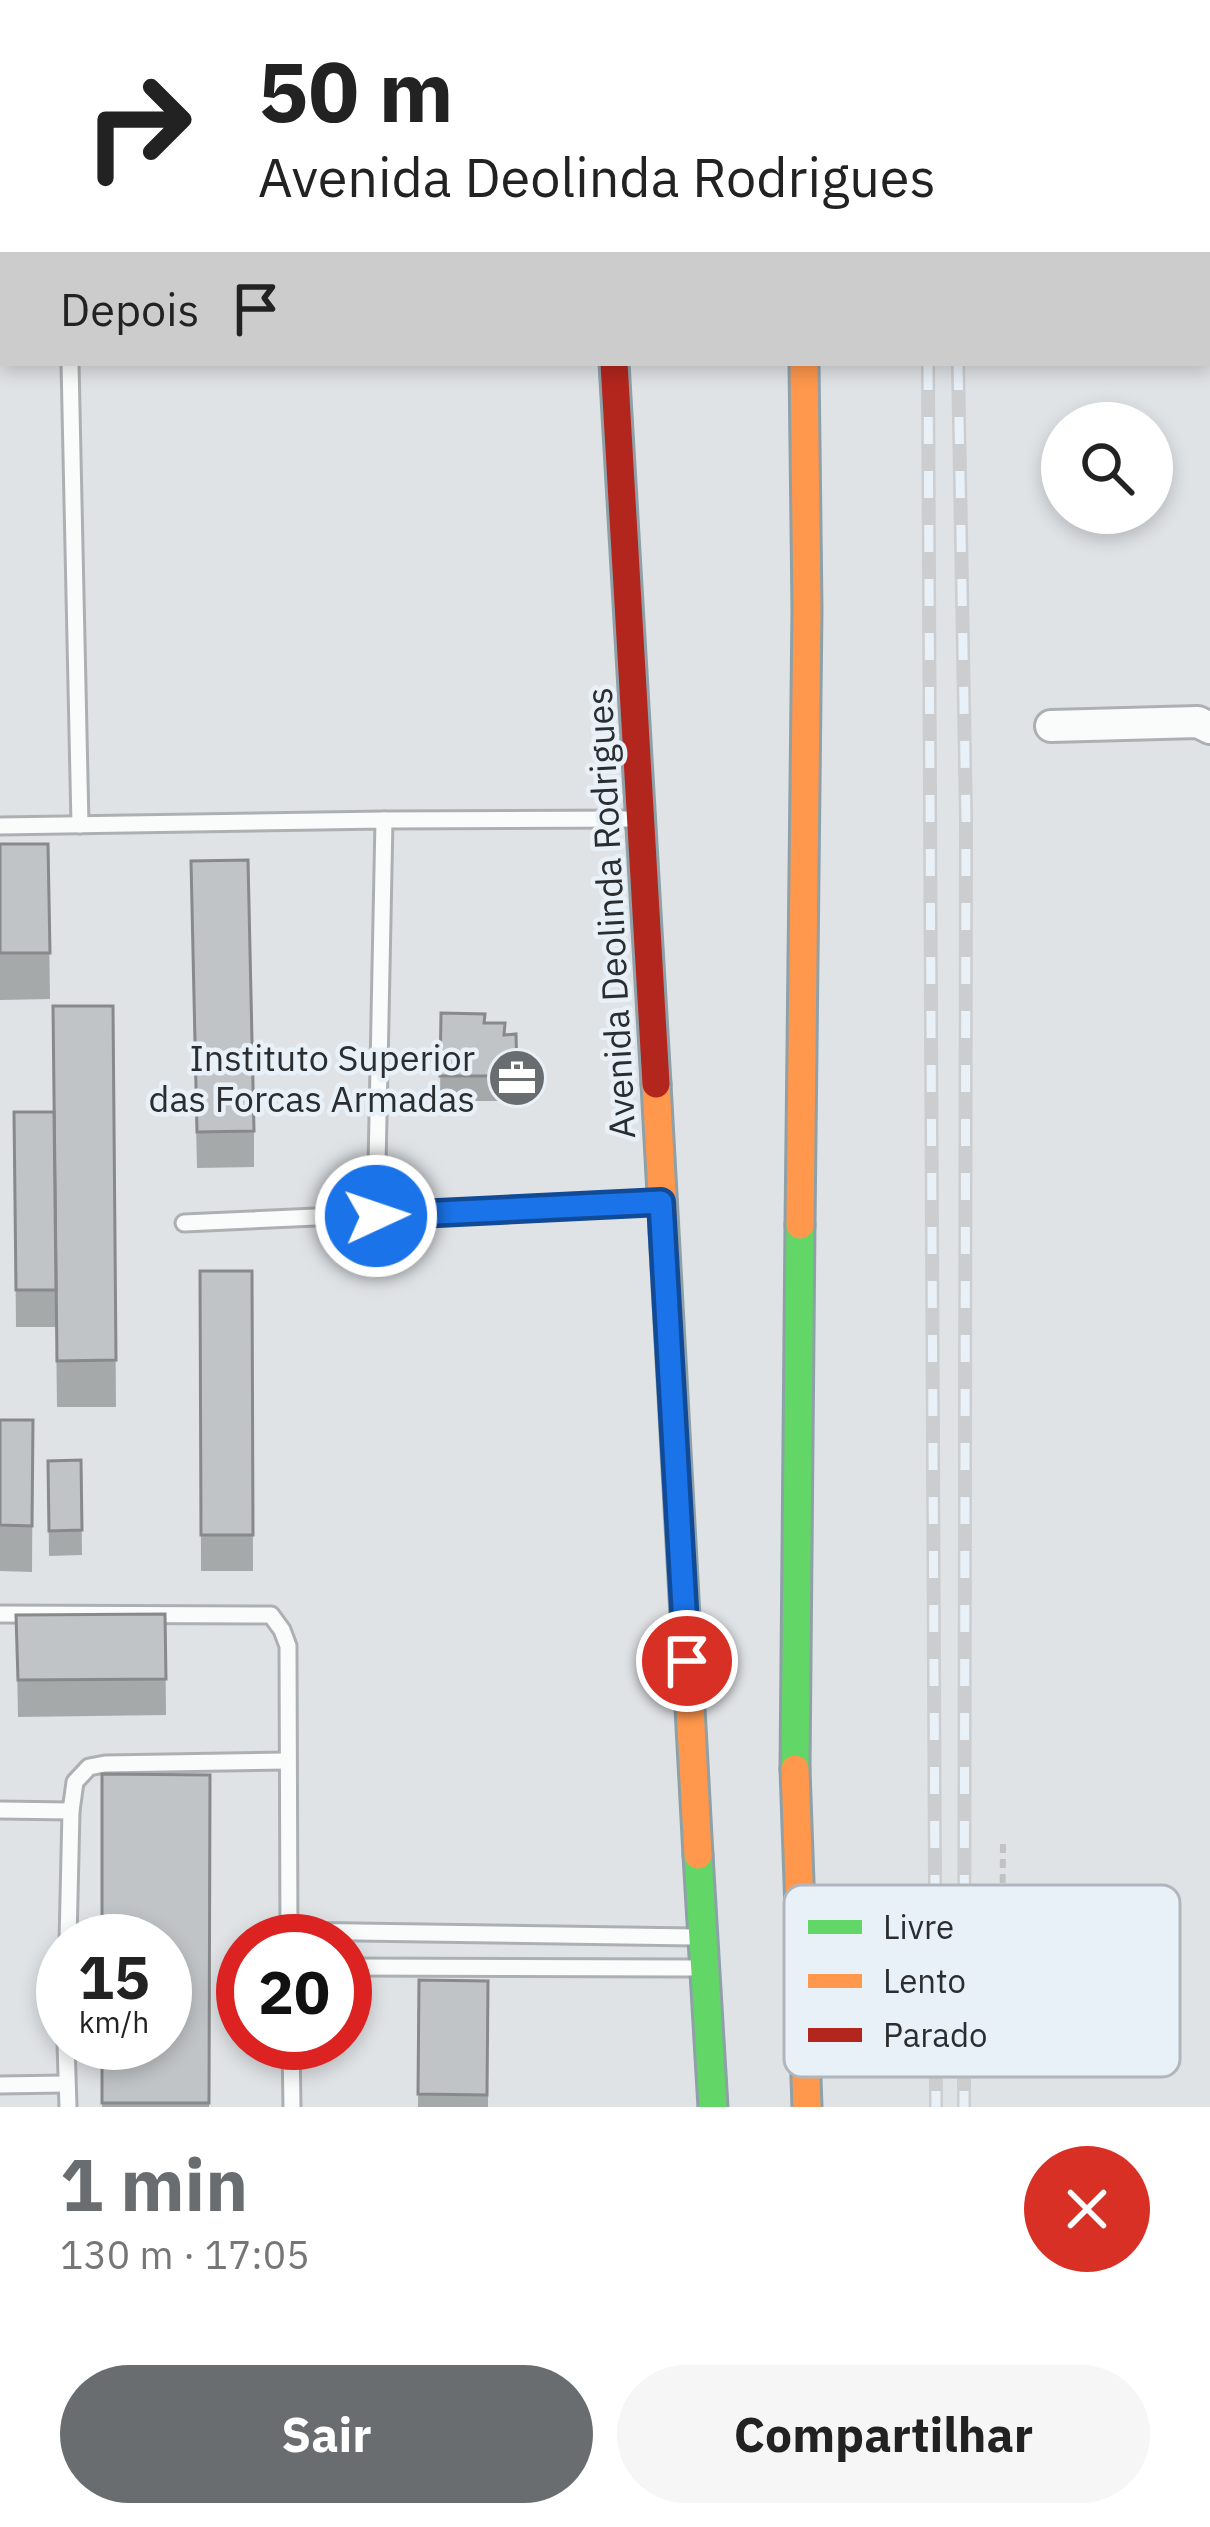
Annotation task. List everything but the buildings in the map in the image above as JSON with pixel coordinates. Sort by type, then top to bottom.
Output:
[{"type":"highway","name":"Avenida Deolinda Rodrigues","points":[[614,366],[644,819],[713,2107]]},
{"type":"highway","points":[[799,1885],[794,1742],[807,609],[804,366]]},
{"type":"highway","points":[[806,2077],[807,2107]]},
{"type":"street","points":[[1051,726],[1198,722],[1210,728]]},
{"type":"lane","points":[[70,366],[80,825]]},
{"type":"lane","points":[[0,826],[644,819]]},
{"type":"lane","points":[[376,1216],[383,820]]},
{"type":"lane","points":[[184,1223],[661,1202]]},
{"type":"lane","points":[[0,1614],[271,1615],[288,1646],[289,1914]]},
{"type":"lane","points":[[68,1914],[70,1810],[75,1782],[89,1767],[287,1761]]},
{"type":"lane","points":[[0,1810],[70,1810]]},
{"type":"lane","points":[[372,1936],[703,1937]]},
{"type":"lane","points":[[372,1967],[705,1968]]},
{"type":"lane","points":[[65,2070],[68,2107]]},
{"type":"lane","points":[[291,2070],[292,2107]]},
{"type":"lane","points":[[0,2085],[65,2084]]},
{"type":"path","points":[[1003,1841],[1004,1885]]},
{"type":"railway","points":[[928,366],[935,1885]]},
{"type":"railway","points":[[958,366],[966,819],[964,1885]]},
{"type":"railway","points":[[936,2077],[936,2107]]},
{"type":"railway","points":[[964,2077],[964,2107]]},
{"type":"traffic: fast","points":[[795,1769],[800,1225]]},
{"type":"traffic: fast","points":[[698,1855],[713,2107]]},
{"type":"traffic: slow","points":[[800,1225],[807,609],[804,366]]},
{"type":"traffic: slow","points":[[656,1084],[698,1855]]},
{"type":"traffic: slow","points":[[795,1769],[799,1885]]},
{"type":"traffic: slow","points":[[806,2077],[807,2107]]},
{"type":"traffic: jam","points":[[614,366],[656,1084]]},
{"type":"place","name":"Instituto Superior das Forcas Armadas","points":[[517,1078]]},
{"type":"route","points":[[376,1216],[661,1202],[687,1661]]}]
